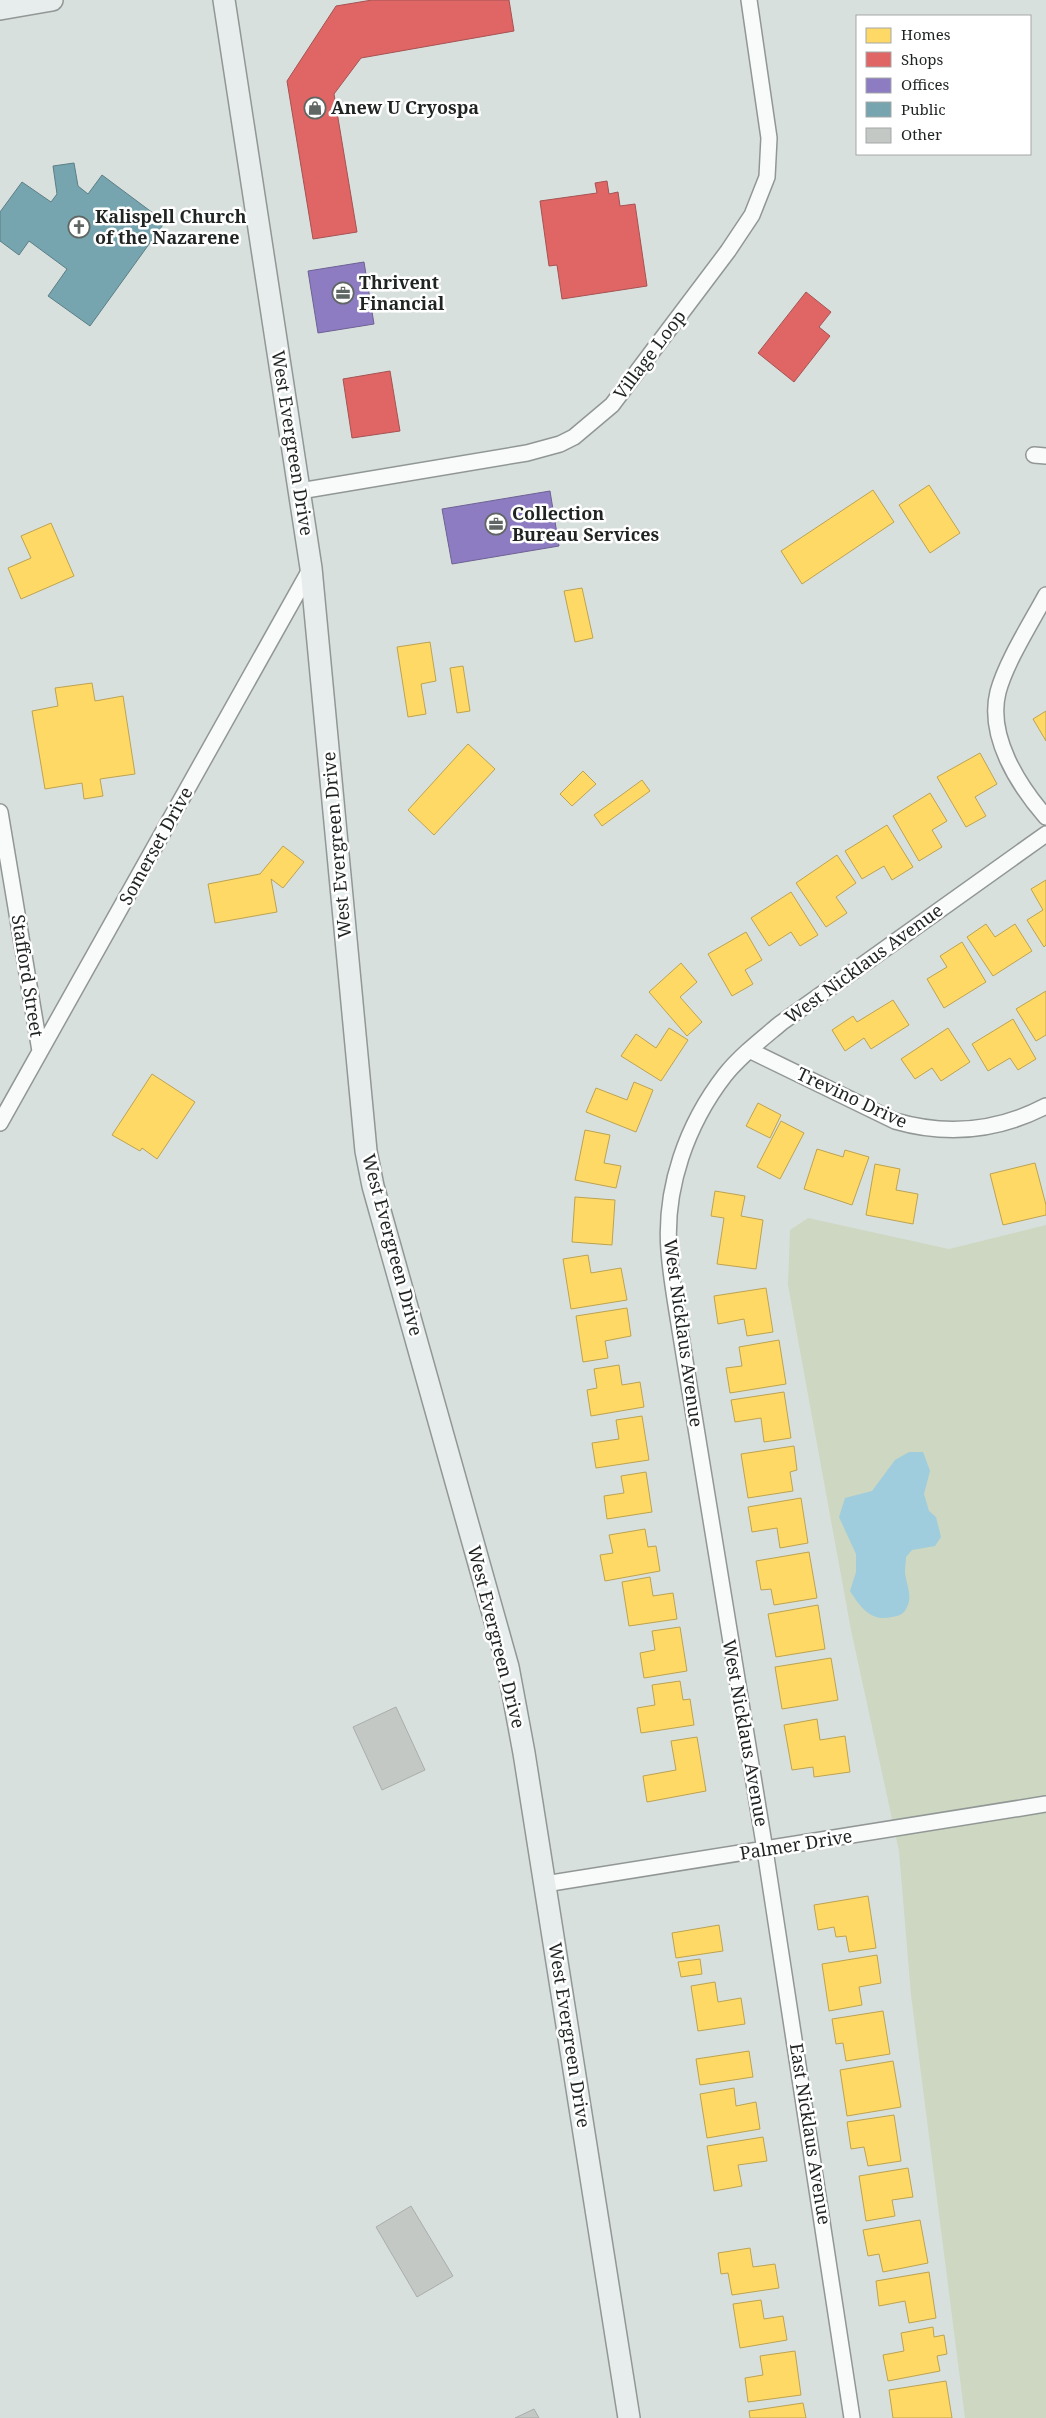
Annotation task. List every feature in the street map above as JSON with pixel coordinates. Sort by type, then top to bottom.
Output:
[{"type":"street","points":[[0,9],[52,0]]},
{"type":"street","name":"West Evergreen Drive","points":[[224,0],[311,568],[366,1151],[373,1186],[508,1667],[545,1884],[629,2418]]},
{"type":"street","name":"Village Loop","points":[[300,491],[527,453],[560,444],[588,428],[612,406],[728,251],[752,215],[761,196],[767,177],[769,138],[750,0]]},
{"type":"street","name":"Somerset Drive","points":[[0,1123],[311,568]]},
{"type":"street","points":[[1046,595],[1004,676],[996,706],[999,732],[1014,770],[1029,798],[1046,817]]},
{"type":"street","name":"Stafford Street","points":[[0,812],[40,1051]]},
{"type":"street","name":"West Nicklaus Avenue","points":[[765,1850],[668,1250],[669,1211],[676,1174],[688,1138],[705,1104],[726,1073],[749,1050],[781,1023],[1046,834]]},
{"type":"street","name":"Trevino Drive","points":[[749,1050],[895,1121],[913,1126],[950,1130],[988,1127],[1026,1115],[1046,1106]]},
{"type":"street","name":"Palmer Drive","points":[[545,1884],[1046,1804]]},
{"type":"street","name":"East Nicklaus Avenue","points":[[765,1850],[852,2418]]},
{"type":"green space","points":[[808,1218],[949,1249],[1046,1225],[1046,2418],[965,2418],[911,1995],[899,1851],[851,1630],[788,1285],[790,1230]]},
{"type":"water","points":[[909,1452],[923,1452],[930,1471],[924,1494],[929,1511],[936,1517],[941,1537],[935,1546],[912,1550],[906,1557],[905,1572],[909,1590],[909,1603],[904,1611],[895,1617],[878,1617],[867,1612],[850,1591],[856,1572],[856,1554],[839,1517],[845,1498],[872,1491],[895,1460]]},
{"type":"building: Homes","points":[[929,485],[960,533],[930,553],[899,505]]},
{"type":"building: Homes","points":[[873,490],[894,522],[802,584],[781,551]]},
{"type":"building: Homes","points":[[51,523],[74,576],[21,599],[8,568],[31,558],[21,536]]},
{"type":"building: Homes","points":[[582,588],[593,638],[575,642],[564,591]]},
{"type":"building: Homes","points":[[430,642],[436,681],[421,684],[426,714],[408,717],[397,647]]},
{"type":"building: Homes","points":[[463,666],[470,711],[457,713],[450,668]]},
{"type":"building: Homes","points":[[92,683],[95,701],[123,696],[135,774],[100,779],[103,796],[84,799],[82,783],[45,789],[32,711],[58,706],[55,688]]},
{"type":"building: Homes","points":[[1046,711],[1046,741],[1033,719]]},
{"type":"building: Homes","points":[[468,744],[495,769],[434,835],[408,810]]},
{"type":"building: Homes","points":[[980,753],[997,784],[975,797],[986,816],[966,827],[937,777]]},
{"type":"building: Homes","points":[[583,771],[596,784],[572,806],[560,794]]},
{"type":"building: Homes","points":[[642,780],[650,791],[602,826],[594,815]]},
{"type":"building: Homes","points":[[930,793],[947,821],[932,830],[942,847],[919,861],[893,816]]},
{"type":"building: Homes","points":[[887,825],[913,867],[892,880],[884,866],[862,879],[845,851]]},
{"type":"building: Homes","points":[[283,846],[304,862],[283,888],[271,879],[277,912],[215,923],[208,884],[260,874]]},
{"type":"building: Homes","points":[[837,855],[856,883],[836,897],[847,913],[826,927],[796,883]]},
{"type":"building: Homes","points":[[1046,880],[1046,945],[1044,947],[1027,920],[1043,910],[1031,889]]},
{"type":"building: Homes","points":[[791,892],[818,935],[800,946],[791,932],[769,946],[751,918]]},
{"type":"building: Homes","points":[[986,924],[995,937],[1015,924],[1032,951],[993,976],[967,937]]},
{"type":"building: Homes","points":[[746,932],[762,960],[745,970],[753,984],[732,996],[708,954]]},
{"type":"building: Homes","points":[[962,942],[986,982],[944,1008],[927,979],[947,967],[940,956]]},
{"type":"building: Homes","points":[[681,963],[697,982],[680,997],[702,1022],[687,1036],[649,992]]},
{"type":"building: Homes","points":[[1046,991],[1046,1035],[1036,1041],[1016,1009]]},
{"type":"building: Homes","points":[[893,1000],[909,1025],[871,1049],[864,1038],[845,1051],[832,1030],[853,1016],[857,1022]]},
{"type":"building: Homes","points":[[1013,1019],[1036,1059],[1018,1070],[1010,1058],[988,1071],[972,1044]]},
{"type":"building: Homes","points":[[669,1028],[688,1040],[661,1081],[621,1056],[636,1034],[656,1048]]},
{"type":"building: Homes","points":[[948,1028],[970,1062],[941,1081],[932,1068],[915,1079],[901,1059]]},
{"type":"building: Homes","points":[[152,1074],[195,1102],[157,1159],[142,1148],[140,1151],[112,1135]]},
{"type":"building: Homes","points":[[634,1082],[653,1090],[636,1132],[586,1112],[596,1088],[627,1100]]},
{"type":"building: Homes","points":[[758,1103],[781,1115],[770,1138],[746,1126]]},
{"type":"building: Homes","points":[[781,1121],[804,1133],[780,1179],[757,1167]]},
{"type":"building: Homes","points":[[585,1130],[610,1135],[604,1163],[621,1166],[616,1188],[575,1180]]},
{"type":"building: Homes","points":[[817,1149],[843,1157],[845,1150],[869,1157],[852,1205],[804,1189]]},
{"type":"building: Homes","points":[[1035,1163],[1046,1205],[1046,1215],[1003,1225],[990,1174]]},
{"type":"building: Homes","points":[[875,1164],[900,1169],[896,1190],[918,1194],[913,1224],[866,1215]]},
{"type":"building: Homes","points":[[715,1191],[745,1196],[741,1216],[763,1220],[756,1269],[717,1264],[724,1218],[711,1216]]},
{"type":"building: Homes","points":[[575,1197],[615,1200],[612,1245],[572,1242]]},
{"type":"building: Homes","points":[[588,1255],[591,1273],[621,1268],[627,1300],[571,1309],[563,1259]]},
{"type":"building: Homes","points":[[766,1288],[773,1332],[747,1336],[744,1319],[718,1324],[714,1296]]},
{"type":"building: Homes","points":[[627,1308],[631,1336],[605,1341],[608,1358],[583,1362],[576,1316]]},
{"type":"building: Homes","points":[[779,1340],[786,1384],[730,1393],[726,1368],[742,1366],[739,1347]]},
{"type":"building: Homes","points":[[619,1365],[622,1385],[640,1382],[644,1407],[591,1416],[587,1390],[597,1388],[594,1369]]},
{"type":"building: Homes","points":[[784,1392],[791,1438],[764,1442],[761,1418],[735,1422],[731,1400]]},
{"type":"building: Homes","points":[[642,1416],[649,1460],[596,1468],[592,1443],[619,1439],[616,1420]]},
{"type":"building: Homes","points":[[794,1446],[797,1470],[790,1472],[793,1491],[748,1498],[741,1454]]},
{"type":"building: Homes","points":[[646,1472],[652,1512],[607,1519],[604,1496],[624,1493],[621,1476]]},
{"type":"building: Homes","points":[[801,1498],[808,1543],[780,1548],[777,1528],[752,1532],[748,1507]]},
{"type":"building: Homes","points":[[645,1529],[648,1547],[656,1546],[660,1571],[605,1581],[600,1555],[613,1553],[609,1535]]},
{"type":"building: Homes","points":[[809,1552],[817,1598],[774,1605],[771,1589],[761,1590],[756,1561]]},
{"type":"building: Homes","points":[[650,1577],[653,1596],[673,1593],[677,1619],[629,1626],[622,1582]]},
{"type":"building: Homes","points":[[818,1605],[825,1649],[776,1657],[768,1614]]},
{"type":"building: Homes","points":[[680,1627],[687,1671],[644,1678],[640,1653],[655,1650],[652,1631]]},
{"type":"building: Homes","points":[[831,1658],[838,1700],[782,1709],[775,1667]]},
{"type":"building: Homes","points":[[680,1681],[683,1700],[690,1699],[694,1725],[641,1733],[637,1708],[655,1705],[652,1685]]},
{"type":"building: Homes","points":[[817,1719],[820,1740],[845,1736],[850,1772],[814,1777],[813,1767],[792,1770],[784,1725]]},
{"type":"building: Homes","points":[[697,1737],[706,1791],[647,1802],[643,1776],[676,1770],[671,1741]]},
{"type":"building: Homes","points":[[868,1896],[876,1948],[849,1952],[846,1936],[836,1937],[834,1927],[818,1930],[814,1905]]},
{"type":"building: Homes","points":[[719,1925],[723,1951],[676,1958],[672,1933]]},
{"type":"building: Homes","points":[[877,1955],[881,1983],[859,1987],[862,2005],[829,2011],[822,1964]]},
{"type":"building: Homes","points":[[700,1959],[702,1974],[681,1977],[678,1962]]},
{"type":"building: Homes","points":[[715,1982],[718,2002],[741,1998],[745,2024],[698,2031],[691,1986]]},
{"type":"building: Homes","points":[[883,2011],[890,2054],[846,2061],[843,2043],[836,2044],[832,2019]]},
{"type":"building: Homes","points":[[749,2051],[753,2077],[700,2085],[696,2059]]},
{"type":"building: Homes","points":[[893,2061],[901,2107],[847,2116],[840,2070]]},
{"type":"building: Homes","points":[[734,2088],[736,2106],[756,2102],[760,2129],[707,2138],[700,2094]]},
{"type":"building: Homes","points":[[894,2115],[901,2161],[868,2166],[864,2147],[851,2149],[847,2122]]},
{"type":"building: Homes","points":[[763,2137],[767,2161],[738,2165],[742,2186],[714,2191],[707,2146]]},
{"type":"building: Homes","points":[[908,2168],[913,2197],[892,2200],[895,2216],[866,2221],[859,2176]]},
{"type":"building: Homes","points":[[920,2220],[928,2263],[883,2272],[879,2254],[868,2256],[863,2230]]},
{"type":"building: Homes","points":[[750,2248],[753,2267],[775,2264],[779,2288],[732,2295],[728,2273],[721,2274],[718,2253]]},
{"type":"building: Homes","points":[[929,2272],[936,2318],[909,2323],[905,2301],[879,2306],[876,2281]]},
{"type":"building: Homes","points":[[761,2300],[764,2319],[783,2316],[787,2340],[740,2348],[733,2304]]},
{"type":"building: Homes","points":[[933,2327],[934,2337],[944,2335],[947,2354],[937,2356],[940,2371],[888,2381],[883,2355],[904,2351],[901,2333]]},
{"type":"building: Homes","points":[[795,2351],[801,2395],[748,2402],[745,2378],[763,2375],[760,2356]]},
{"type":"building: Homes","points":[[946,2381],[952,2418],[893,2418],[889,2390]]},
{"type":"building: Homes","points":[[803,2403],[806,2418],[750,2418],[749,2411]]},
{"type":"building: Shops","points":[[372,0],[509,0],[514,31],[361,58],[334,94],[357,232],[313,239],[287,81],[336,6]]},
{"type":"building: Shops","points":[[607,181],[609,194],[618,192],[620,206],[635,204],[647,286],[562,299],[557,265],[549,266],[540,201],[597,193],[595,183]]},
{"type":"building: Shops","points":[[806,292],[831,312],[819,327],[830,336],[794,382],[758,353]]},
{"type":"building: Shops","points":[[390,371],[400,431],[352,438],[343,379]]},
{"type":"building: Offices","points":[[364,262],[374,324],[318,333],[308,271]]},
{"type":"building: Offices","points":[[550,491],[559,546],[452,564],[442,509]]},
{"type":"building: Public","points":[[74,163],[78,186],[88,194],[102,175],[165,222],[90,326],[48,296],[67,269],[29,241],[19,255],[0,241],[0,212],[22,182],[51,202],[57,194],[53,166]]},
{"type":"building: Other","points":[[396,1707],[425,1770],[382,1790],[353,1727]]},
{"type":"building: Other","points":[[411,2206],[453,2276],[417,2297],[376,2227]]},
{"type":"building: Other","points":[[534,2409],[539,2418],[515,2418]]},
{"type":"place","name":"Anew U Cryospa","points":[[315,108]]},
{"type":"place","name":"Kalispell Church of the Nazarene","points":[[79,227]]},
{"type":"place","name":"Thrivent Financial","points":[[343,293]]},
{"type":"place","name":"Collection Bureau Services","points":[[496,524]]}]
